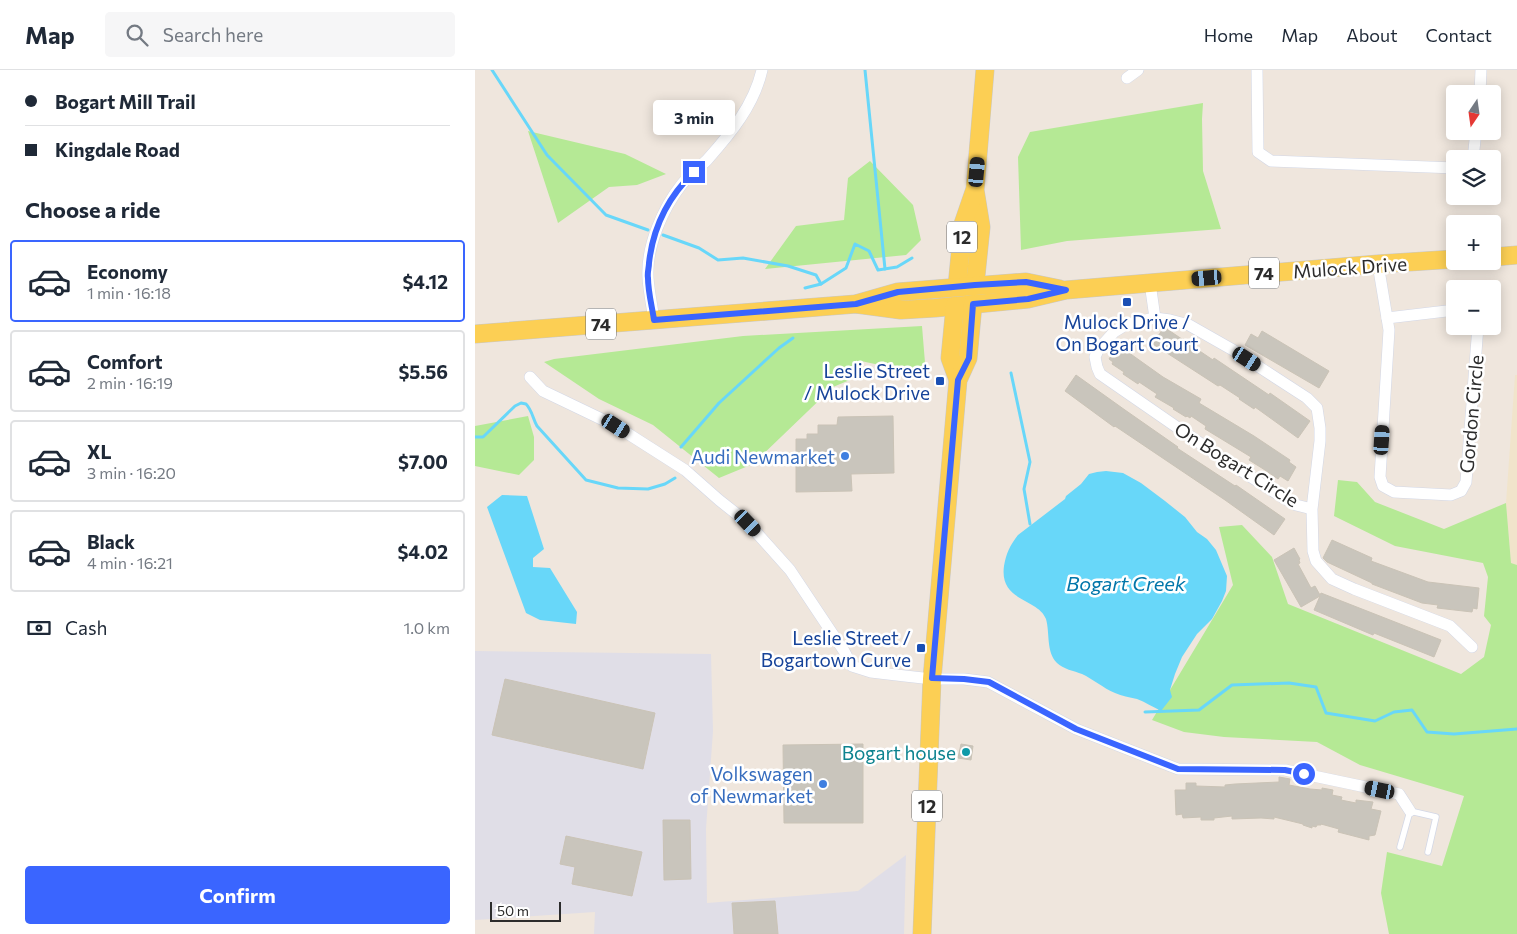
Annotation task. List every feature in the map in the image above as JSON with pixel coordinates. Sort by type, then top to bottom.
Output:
[{"type":"main road","name":"12","points":[[975,285],[981,227],[975,190],[985,70]]},
{"type":"main road","name":"12","points":[[957,287],[963,224],[975,190]]},
{"type":"main road","points":[[1501,256],[1517,255]]},
{"type":"main road","name":"Mulock Drive","points":[[856,304],[901,310],[955,306],[1028,299],[1066,290],[1446,260]]},
{"type":"main road","name":"Mulock Drive","points":[[475,334],[856,304],[898,292],[975,285],[1026,282],[1066,290]]},
{"type":"main road","name":"12","points":[[922,934],[932,678],[958,380],[969,358],[973,304]]},
{"type":"main road","name":"12","points":[[955,306],[950,358],[958,380]]},
{"type":"street","points":[[654,320],[647,277],[651,246],[658,224],[667,206],[683,183],[706,161],[752,101],[762,70]]},
{"type":"street","points":[[1127,78],[1138,70]]},
{"type":"street","points":[[1257,70],[1258,152],[1271,161],[1446,168]]},
{"type":"street","points":[[1480,85],[1481,70]]},
{"type":"street","name":"Gordon Circle","points":[[1378,264],[1389,330],[1380,477],[1383,486],[1394,492],[1451,496],[1461,491],[1466,482],[1477,335]]},
{"type":"street","points":[[1150,283],[1155,318]]},
{"type":"street","points":[[1387,318],[1446,311]]},
{"type":"street","name":"On Bogart Circle","points":[[1155,318],[1189,326],[1240,355],[1307,398],[1317,408],[1320,441],[1312,509],[1296,505],[1282,497],[1220,457],[1100,374],[1095,357],[1099,348],[1114,332],[1127,324],[1155,318]]},
{"type":"street","points":[[530,376],[543,391],[616,426],[685,470],[748,523],[790,570],[844,650],[852,666],[871,672],[989,682],[1076,729],[1178,769],[1285,770],[1399,794],[1410,811]]},
{"type":"street","points":[[1312,509],[1313,551],[1316,561],[1331,579],[1450,626],[1472,647]]},
{"type":"lane","points":[[1400,847],[1410,811],[1436,817],[1429,852]]},
{"type":"shaded area","points":[[1515,375],[1517,375],[1517,565],[1511,563],[1506,503]]},
{"type":"shaded area","points":[[475,651],[711,654],[713,731],[706,829],[707,903],[858,891],[906,855],[904,934],[594,934],[595,912],[475,920]]},
{"type":"green space","points":[[1203,103],[1203,171],[1221,229],[1067,241],[1021,250],[1018,157],[1030,132]]},
{"type":"green space","points":[[528,131],[625,154],[666,174],[637,185],[609,187],[558,223]]},
{"type":"green space","points":[[870,161],[913,205],[921,240],[906,255],[765,269],[796,226],[844,220],[848,178]]},
{"type":"green space","points":[[922,326],[926,375],[861,361],[857,377],[833,387],[753,464],[719,478],[653,425],[599,399],[544,362],[554,359],[743,336]]},
{"type":"green space","points":[[528,416],[534,437],[534,460],[519,475],[475,466],[475,426]]},
{"type":"green space","points":[[1338,480],[1357,482],[1375,502],[1444,529],[1506,503],[1511,563],[1517,565],[1517,934],[1389,934],[1381,893],[1387,852],[1442,866],[1464,796],[1360,765],[1317,742],[1224,737],[1184,732],[1152,720],[1233,585],[1219,527],[1242,525],[1272,557],[1288,604],[1461,674],[1484,657],[1491,625],[1484,616],[1488,577],[1483,563],[1395,546],[1334,516]]},
{"type":"water","name":"Bogart Creek","points":[[1106,471],[1123,473],[1141,483],[1185,517],[1197,532],[1207,539],[1216,550],[1227,576],[1226,591],[1222,601],[1212,619],[1197,634],[1182,657],[1170,690],[1172,697],[1161,711],[1137,699],[1106,689],[1086,676],[1059,665],[1051,653],[1046,619],[1042,612],[1013,593],[1007,587],[1004,578],[1006,558],[1018,535],[1065,499],[1089,474]]},
{"type":"water","points":[[502,495],[527,496],[544,549],[533,558],[533,567],[550,568],[577,612],[576,624],[540,620],[526,613],[487,507]]},
{"type":"building","points":[[1164,327],[1269,395],[1270,393],[1310,421],[1298,438],[1255,407],[1254,409],[1220,385],[1218,386],[1153,344]]},
{"type":"building","points":[[1262,331],[1329,371],[1319,388],[1245,345],[1251,334],[1258,338]]},
{"type":"building","points":[[1118,345],[1163,377],[1201,399],[1199,403],[1290,460],[1289,462],[1296,467],[1288,481],[1280,476],[1278,479],[1249,460],[1251,457],[1205,429],[1206,426],[1191,416],[1190,418],[1186,417],[1173,409],[1155,397],[1157,394],[1123,374],[1124,372],[1112,364],[1113,362],[1109,359]]},
{"type":"building","points":[[1076,375],[1177,448],[1285,519],[1274,535],[1225,500],[1114,427],[1065,391]]},
{"type":"building","name":"Audi Newmarket","points":[[893,416],[894,473],[851,474],[852,491],[796,492],[796,439],[807,439],[807,434],[818,434],[818,425],[837,425],[838,417]]},
{"type":"building","points":[[1332,540],[1372,558],[1371,561],[1428,582],[1479,588],[1477,609],[1473,608],[1472,612],[1437,608],[1438,605],[1422,603],[1372,584],[1327,562],[1323,558]]},
{"type":"building","points":[[1294,548],[1300,559],[1298,564],[1311,588],[1315,586],[1320,595],[1321,593],[1441,640],[1434,657],[1374,633],[1373,635],[1314,610],[1320,596],[1301,607],[1274,560]]},
{"type":"building","points":[[505,679],[655,713],[643,769],[492,735]]},
{"type":"building","name":"Volkswagen of Newmarket","points":[[863,744],[863,823],[784,823],[783,745]]},
{"type":"building","name":"Bogart house","points":[[961,744],[973,746],[971,760],[958,758]]},
{"type":"building","points":[[1279,777],[1290,779],[1289,785],[1310,789],[1322,790],[1322,788],[1333,790],[1332,795],[1342,797],[1341,800],[1356,803],[1356,800],[1373,802],[1371,809],[1381,811],[1375,835],[1369,836],[1369,840],[1338,832],[1339,829],[1321,824],[1316,827],[1312,826],[1312,828],[1274,817],[1274,819],[1232,819],[1232,816],[1214,818],[1214,820],[1201,820],[1201,817],[1183,818],[1182,814],[1176,815],[1175,790],[1186,790],[1186,783],[1196,783],[1196,786],[1225,787],[1225,785],[1235,784],[1279,782]]},
{"type":"building","points":[[663,820],[690,820],[691,879],[664,880]]},
{"type":"building","points":[[566,836],[642,852],[632,896],[572,884],[575,867],[560,864]]},
{"type":"building","points":[[775,901],[778,934],[734,934],[732,903]]},
{"type":"waterway","points":[[492,70],[547,155],[606,215],[648,230]]},
{"type":"waterway","points":[[865,70],[885,269]]},
{"type":"waterway","points":[[663,235],[699,248],[718,260],[743,258],[788,266],[816,275],[821,284]]},
{"type":"waterway","name":"Bogart Creek","points":[[805,288],[821,284],[846,268],[855,244],[869,251],[878,270],[897,267],[912,258]]},
{"type":"waterway","name":"Bogart Creek","points":[[681,447],[719,403],[779,348],[793,338]]},
{"type":"waterway","name":"Bogart Creek","points":[[1011,373],[1030,462],[1024,489],[1030,524]]},
{"type":"waterway","name":"Bogart Creek","points":[[475,437],[483,437],[515,406],[521,403],[526,404],[537,426],[586,480],[618,488],[648,489],[665,484],[675,478]]},
{"type":"waterway","name":"Bogart Creek","points":[[1145,712],[1199,710],[1232,685],[1289,683],[1316,687],[1326,713],[1375,721],[1394,712],[1412,710],[1427,732],[1454,734],[1517,729]]},
{"type":"place","name":"Mulock Drive / On Bogart Court","points":[[1127,302]]},
{"type":"place","name":"Leslie Street / Mulock Drive","points":[[940,381]]},
{"type":"place","name":"Audi Newmarket","points":[[845,456]]},
{"type":"place","name":"Leslie Street / Bogartown Curve","points":[[921,648]]},
{"type":"place","name":"Bogart house","points":[[966,752]]},
{"type":"place","name":"Volkswagen of Newmarket","points":[[823,784]]},
{"type":"route","points":[[694,172],[683,183],[667,206],[658,224],[651,246],[647,277],[654,320],[856,304],[898,292],[975,285],[1026,282],[1066,290],[1028,299],[973,304],[969,358],[958,380],[932,678],[989,682],[1076,729],[1178,769],[1285,770],[1304,774]]}]
